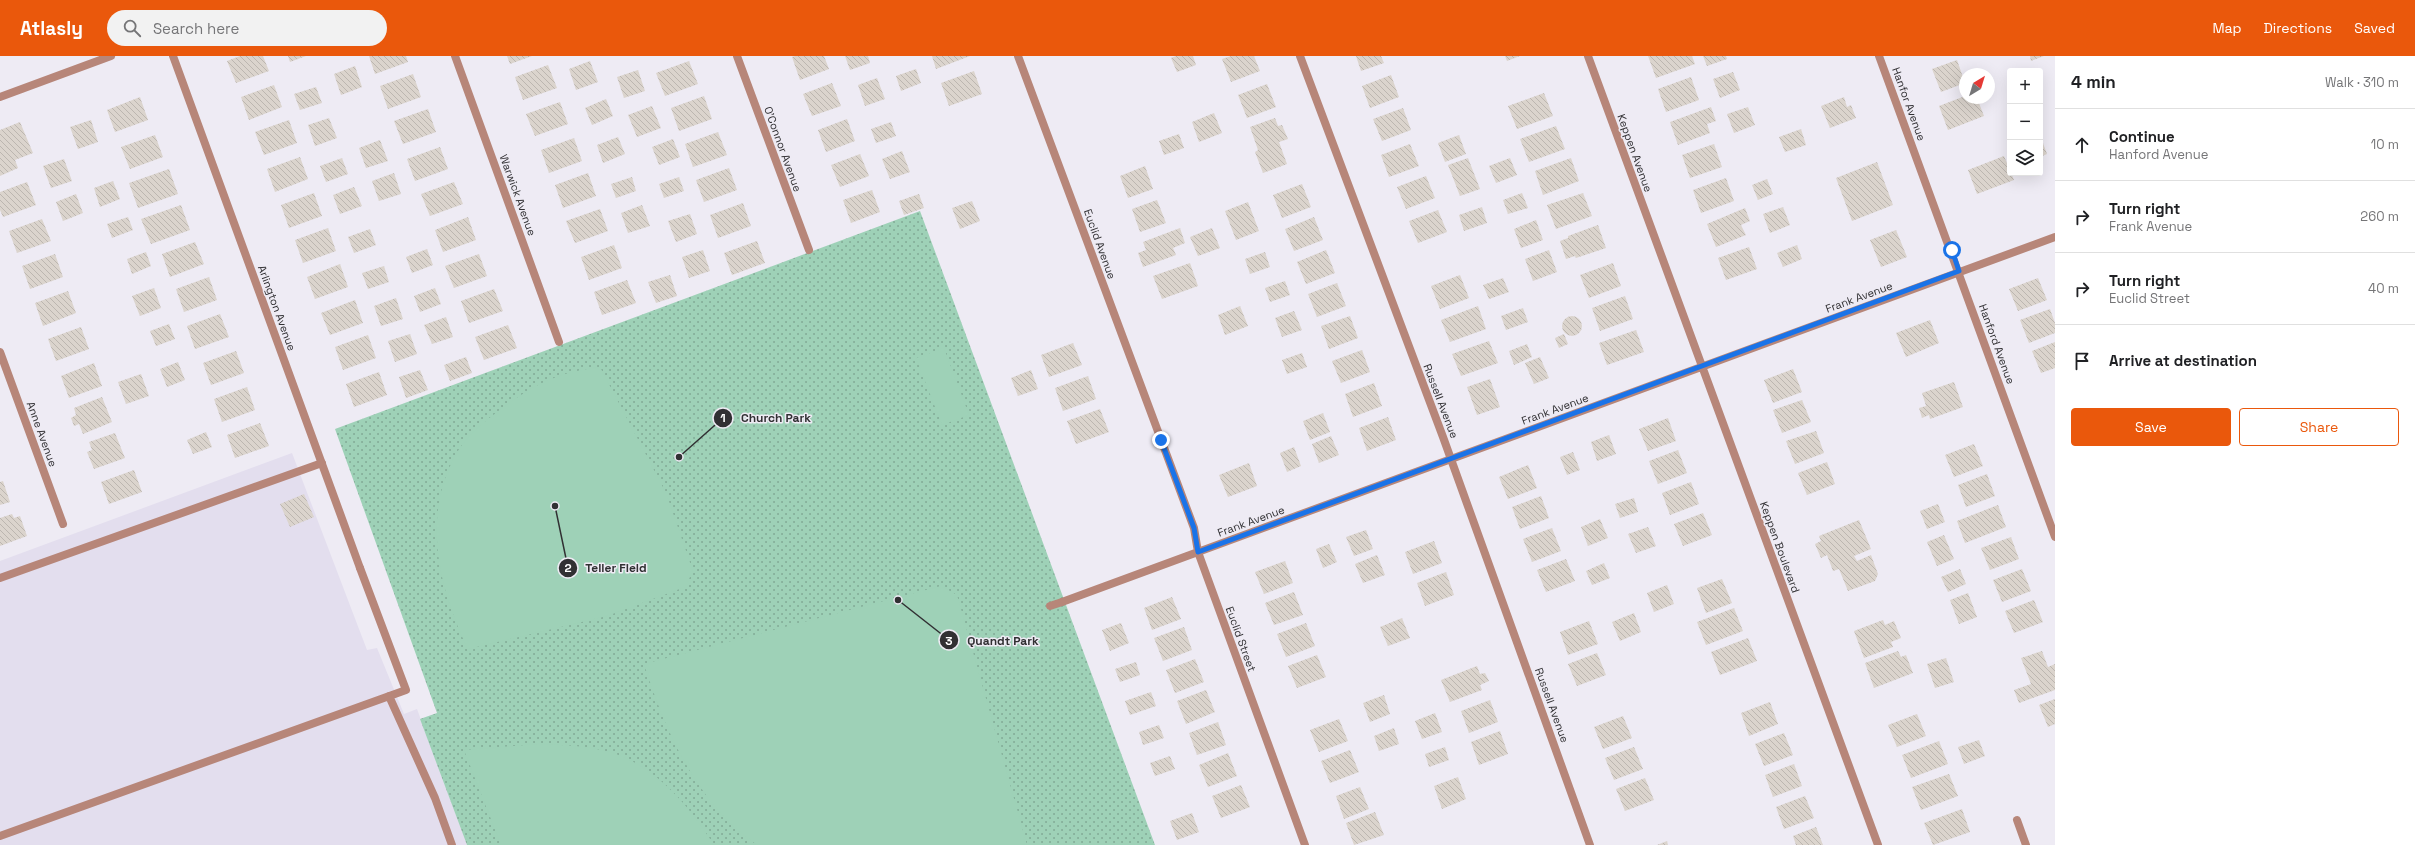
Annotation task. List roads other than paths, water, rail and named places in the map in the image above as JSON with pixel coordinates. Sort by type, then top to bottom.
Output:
[{"type":"street","points":[[0,97],[111,56]]},
{"type":"street","name":"Arlington Avenue","points":[[173,56],[406,690],[389,696]]},
{"type":"street","name":"Warwick Avenue","points":[[455,56],[559,342]]},
{"type":"street","name":"O'Connor Avenue","points":[[737,56],[809,250]]},
{"type":"street","name":"Euclid Avenue","points":[[1018,56],[1161,440]]},
{"type":"street","name":"Russell Avenue","points":[[1300,56],[1451,458],[1590,845]]},
{"type":"street","name":"Keppen Avenue","points":[[1588,56],[1661,257]]},
{"type":"street","name":"Hanfor Avenue","points":[[1880,56],[1917,159]]},
{"type":"street","name":"Hanford Avenue","points":[[1917,159],[2055,537]]},
{"type":"street","name":"Frank Avenue","points":[[1050,606],[2055,237]]},
{"type":"street","name":"Keppen Boulevard","points":[[1661,257],[1878,845]]},
{"type":"street","name":"Anne Avenue","points":[[0,352],[63,524]]},
{"type":"street","name":"Euclid Street","points":[[1161,440],[1194,528],[1198,552],[1305,845]]},
{"type":"street","points":[[0,578],[322,463]]},
{"type":"street","points":[[0,836],[389,696],[435,798],[452,845]]},
{"type":"street","points":[[2017,820],[2026,845]]},
{"type":"place","name":"Church Park","points":[[679,457]]},
{"type":"place","name":"Teller Field","points":[[555,506]]},
{"type":"place","name":"Quandt Park","points":[[898,600]]}]
